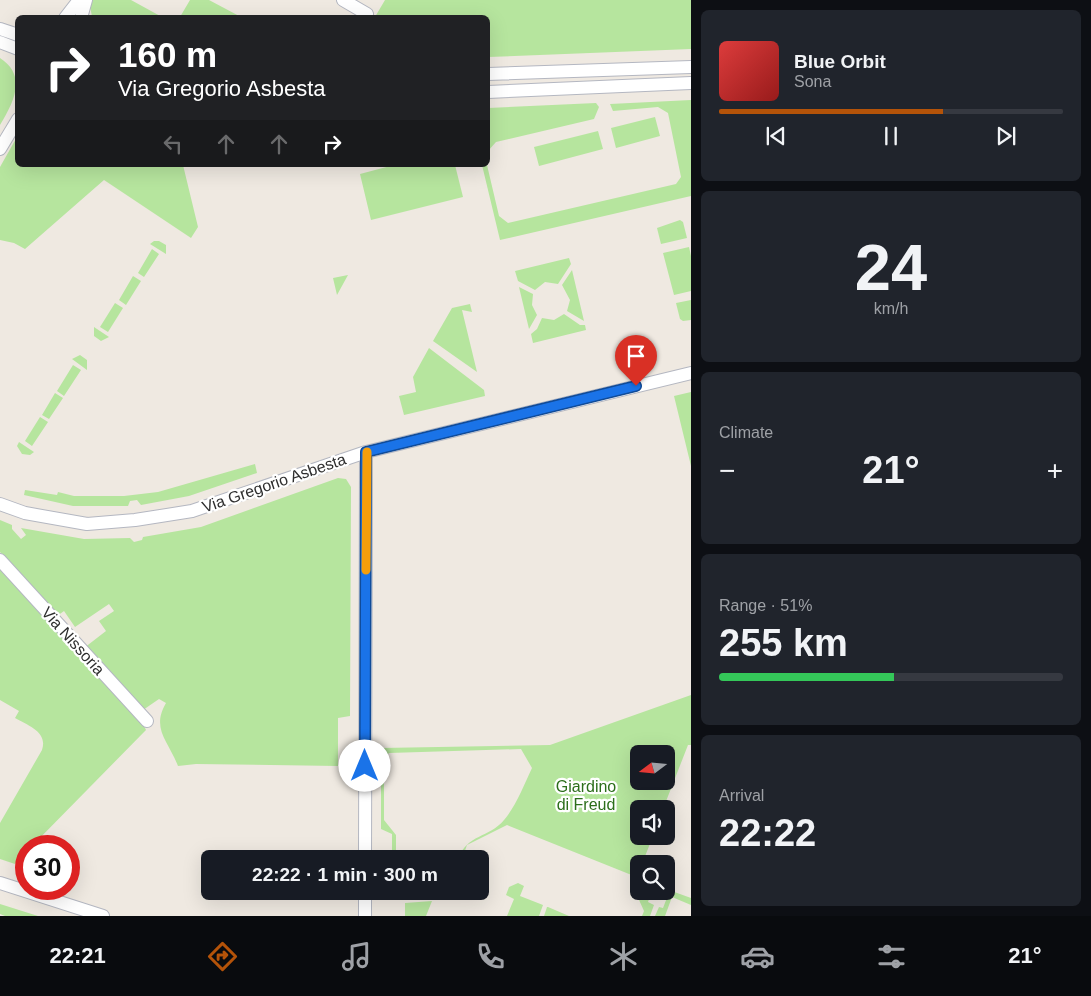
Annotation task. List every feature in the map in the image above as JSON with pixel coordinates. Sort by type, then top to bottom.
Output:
[{"type":"street","points":[[67,15],[79,0]]},
{"type":"street","points":[[82,15],[86,0]]},
{"type":"street","points":[[343,0],[367,14]]},
{"type":"street","points":[[0,29],[15,34]]},
{"type":"street","points":[[0,42],[15,48]]},
{"type":"street","points":[[490,74],[691,67]]},
{"type":"street","points":[[490,92],[691,84]]},
{"type":"street","points":[[0,149],[15,124]]},
{"type":"street","name":"Via Gregorio Asbesta","points":[[0,504],[25,513],[87,524],[135,520],[192,511],[366,452],[691,373]]},
{"type":"street","points":[[365,850],[366,452]]},
{"type":"street","name":"Via Nissoria","points":[[0,560],[147,722]]},
{"type":"street","points":[[0,883],[103,916]]},
{"type":"street","points":[[365,900],[365,916]]},
{"type":"green space","points":[[89,0],[131,0],[158,15],[92,15]]},
{"type":"green space","points":[[190,0],[209,0],[237,15],[181,15]]},
{"type":"green space","points":[[385,0],[691,0],[691,49],[490,57],[490,15],[376,15]]},
{"type":"green space","points":[[0,58],[9,65],[14,73],[15,90],[13,99],[0,125]]},
{"type":"green space","points":[[691,100],[691,196],[500,240],[482,167],[487,167],[499,216],[508,223],[676,184],[681,177],[668,113],[658,107],[613,111],[610,104]]},
{"type":"green space","points":[[596,103],[599,107],[594,119],[496,142],[490,149],[490,108]]},
{"type":"green space","points":[[655,117],[660,136],[616,148],[611,128]]},
{"type":"green space","points":[[598,131],[603,149],[539,166],[534,147]]},
{"type":"green space","points":[[15,141],[15,167],[183,167],[198,227],[191,238],[104,180],[25,249],[14,243],[0,240],[0,167]]},
{"type":"green space","points":[[386,167],[456,167],[463,197],[371,220],[360,174]]},
{"type":"green space","points":[[680,220],[683,222],[687,238],[661,244],[657,228]]},
{"type":"green space","points":[[154,241],[159,241],[166,245],[166,254],[150,244]]},
{"type":"green space","points":[[689,247],[691,256],[691,291],[674,295],[663,253]]},
{"type":"green space","points":[[152,249],[159,254],[144,277],[138,273]]},
{"type":"green space","points":[[569,258],[571,264],[558,284],[545,282],[535,290],[518,281],[515,271]]},
{"type":"green space","points":[[572,270],[584,321],[567,311],[570,300],[562,285]]},
{"type":"green space","points":[[348,275],[337,295],[333,278]]},
{"type":"green space","points":[[133,276],[141,281],[126,305],[119,300]]},
{"type":"green space","points":[[519,287],[533,294],[532,305],[537,315],[529,329]]},
{"type":"green space","points":[[691,300],[691,320],[683,321],[680,319],[676,303]]},
{"type":"green space","points":[[115,303],[123,308],[108,332],[100,327]]},
{"type":"green space","points":[[470,304],[472,312],[462,310],[477,372],[433,341],[452,308]]},
{"type":"green space","points":[[564,314],[580,325],[585,325],[586,330],[533,343],[531,334],[537,329],[542,318],[554,320]]},
{"type":"green space","points":[[94,327],[109,337],[101,341],[94,336]]},
{"type":"green space","points":[[429,348],[484,390],[485,396],[404,415],[399,396],[416,392],[413,377]]},
{"type":"green space","points":[[80,355],[87,360],[87,370],[72,359]]},
{"type":"green space","points":[[73,365],[81,370],[64,396],[57,391]]},
{"type":"green space","points":[[691,392],[691,466],[674,396]]},
{"type":"green space","points":[[55,393],[63,398],[49,419],[42,415]]},
{"type":"green space","points":[[40,417],[48,422],[32,446],[25,441]]},
{"type":"green space","points":[[19,442],[34,452],[30,455],[22,454],[17,446]]},
{"type":"green space","points":[[255,464],[257,473],[189,496],[141,505],[137,500],[130,501],[128,506],[73,506],[24,495],[25,490],[57,495],[58,492],[74,496],[124,496],[158,492]]},
{"type":"green space","points":[[338,478],[346,479],[351,487],[350,716],[338,718],[338,766],[196,764],[178,766],[161,728],[160,720],[166,703],[159,699],[143,710],[84,648],[106,631],[99,621],[114,611],[109,604],[75,627],[64,611],[57,616],[0,552],[0,520],[12,525],[12,529],[21,539],[26,535],[21,528],[84,539],[130,538],[134,542],[142,540],[143,537],[201,527]]},
{"type":"green space","points":[[0,565],[146,730],[43,835],[15,835],[15,864],[0,859],[0,823],[42,750],[43,744],[40,734],[36,730],[15,718],[19,711],[0,700]]},
{"type":"green space","name":"Giardino di Freud","points":[[691,695],[691,745],[688,745],[675,778],[675,745],[630,745],[630,790],[670,790],[667,800],[630,800],[630,845],[649,845],[646,855],[630,855],[630,874],[507,825],[467,845],[498,826],[520,795],[532,768],[521,749],[389,753],[384,758],[384,820],[396,835],[396,850],[392,850],[392,834],[381,829],[381,748],[550,745]]},
{"type":"green space","points":[[518,883],[524,886],[520,896],[543,905],[539,916],[507,916],[514,899],[506,895],[509,887]]},
{"type":"green space","points":[[675,892],[691,898],[691,905],[675,898]]},
{"type":"green space","points":[[639,900],[649,900],[648,902],[654,905],[650,916],[642,916],[644,911]]},
{"type":"green space","points":[[666,900],[671,900],[665,916],[655,916],[659,907],[663,908]]},
{"type":"green space","points":[[432,901],[426,916],[405,916],[405,903]]},
{"type":"green space","points":[[0,904],[38,916],[5,916],[0,914]]},
{"type":"green space","points":[[548,907],[569,916],[544,916]]},
{"type":"slow traffic","points":[[366,570],[367,452]]},
{"type":"route","points":[[365,766],[366,452],[636,386]]}]
